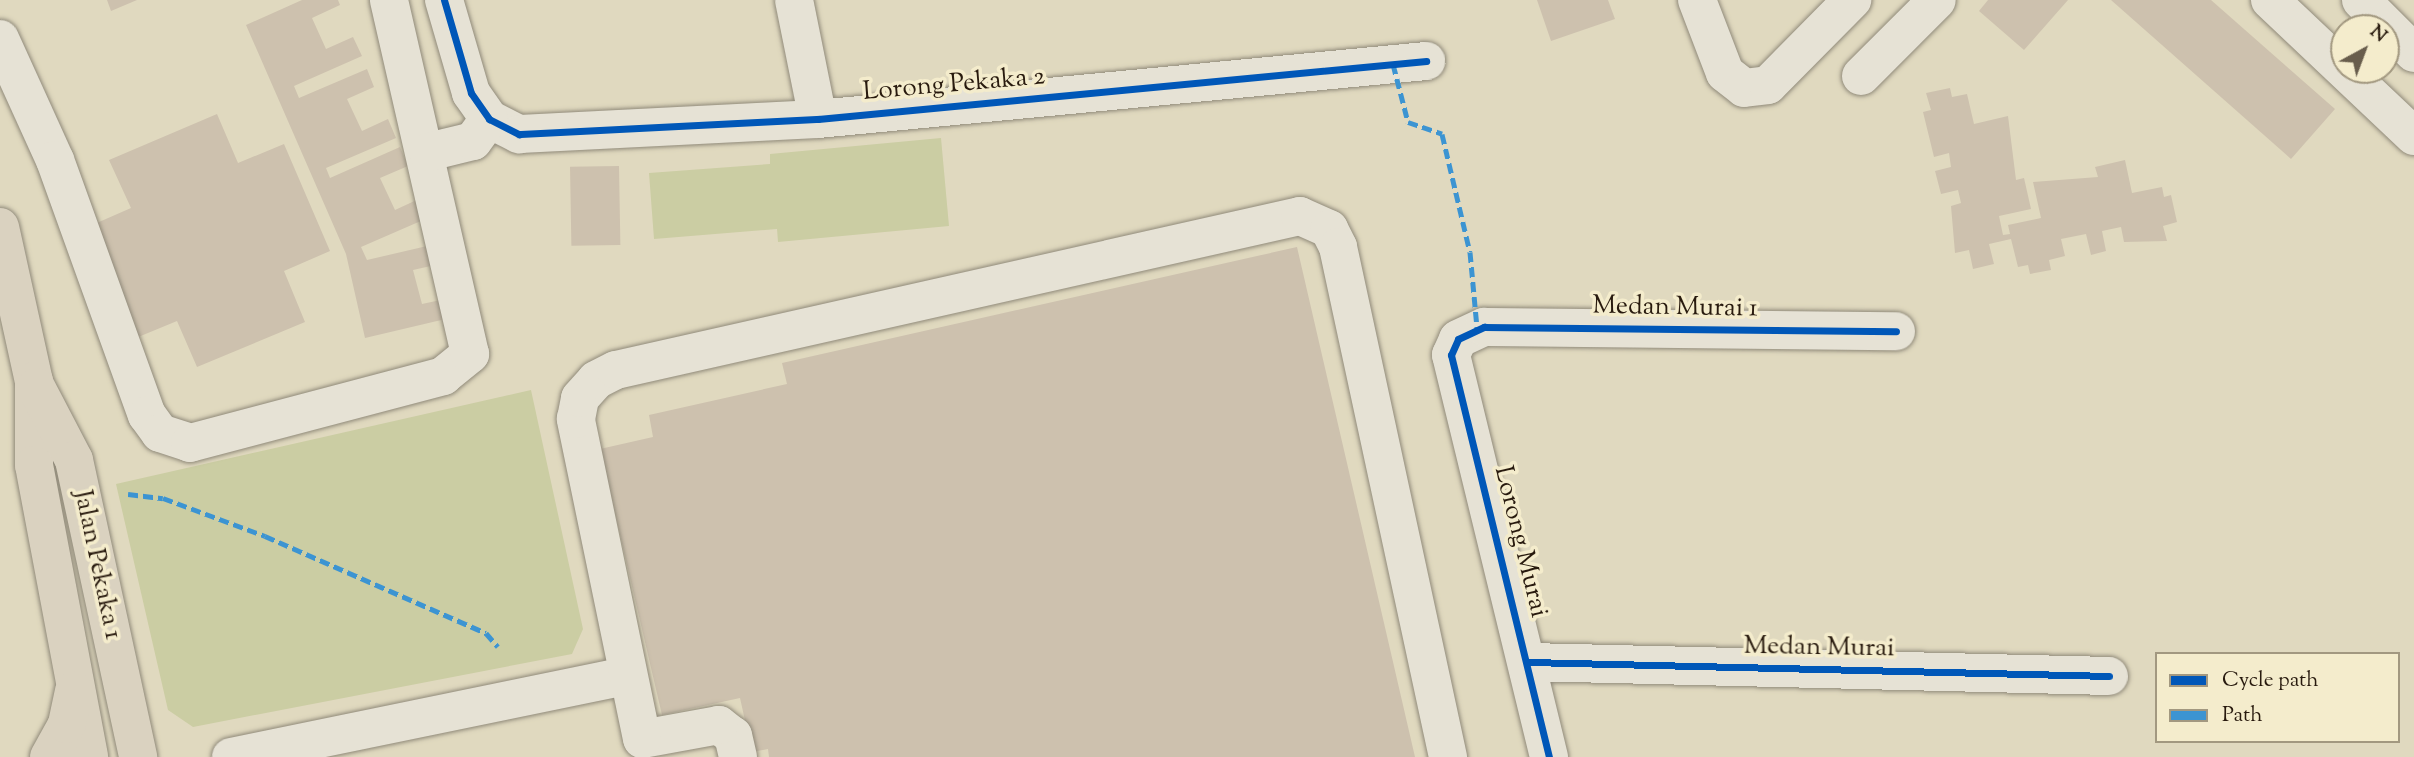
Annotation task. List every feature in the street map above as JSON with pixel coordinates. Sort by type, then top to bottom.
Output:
[{"type":"main road","name":"Jalan Pekaka 1","points":[[0,227],[34,381],[34,466],[89,757]]},
{"type":"main road","name":"Jalan Pekaka 1","points":[[34,381],[74,460],[138,757]]},
{"type":"main road","points":[[49,757],[67,724],[75,686]]},
{"type":"street","points":[[0,39],[55,160],[147,415],[172,441],[190,443],[297,417],[460,367],[471,338],[390,0]]},
{"type":"street","points":[[428,152],[473,141],[489,119],[471,93],[444,0]]},
{"type":"street","points":[[794,0],[818,119]]},
{"type":"street","points":[[1698,0],[1726,73],[1744,88],[1768,85],[1852,0]]},
{"type":"street","points":[[1861,76],[1937,0]]},
{"type":"street","points":[[2270,0],[2414,136]]},
{"type":"street","points":[[2361,0],[2414,53]]},
{"type":"street","name":"Lorong Pekaka 2","points":[[489,119],[519,134],[818,119],[1426,61]]},
{"type":"street","points":[[738,757],[733,736],[719,725],[642,739],[626,676],[576,419],[580,398],[596,380],[616,370],[1300,216],[1329,229],[1338,247],[1448,757]]},
{"type":"street","name":"Medan Murai 1","points":[[1458,339],[1484,327],[1896,331]]},
{"type":"street","name":"Lorong Murai","points":[[1458,339],[1451,355],[1529,662],[1549,757]]},
{"type":"street","name":"Medan Murai","points":[[1529,662],[2109,676]]},
{"type":"street","points":[[231,757],[626,676]]},
{"type":"green space","points":[[941,138],[949,226],[778,242],[777,229],[654,239],[649,173],[770,164],[770,154]]},
{"type":"green space","points":[[531,390],[583,629],[572,654],[193,727],[168,710],[116,484]]},
{"type":"building","points":[[107,0],[137,0],[111,11]]},
{"type":"building","points":[[302,0],[338,0],[340,5],[312,18],[326,49],[353,37],[362,56],[294,86],[299,98],[367,69],[374,87],[347,99],[362,131],[388,119],[396,138],[326,168],[330,178],[400,147],[408,166],[380,178],[395,210],[421,198],[430,217],[361,247],[367,260],[440,243],[444,263],[413,270],[422,304],[450,298],[454,317],[365,338],[346,254],[246,25]]},
{"type":"building","points":[[1537,0],[1608,0],[1615,19],[1551,41]]},
{"type":"building","points":[[1988,0],[2068,0],[2024,50],[1979,11]]},
{"type":"building","points":[[2111,0],[2211,0],[2335,109],[2291,159]]},
{"type":"building","points":[[1950,88],[1952,97],[1967,94],[1974,124],[2008,116],[2016,180],[2024,178],[2031,209],[1999,216],[2003,235],[2010,234],[2008,225],[2041,218],[2033,182],[2098,177],[2095,167],[2125,160],[2132,193],[2162,187],[2164,197],[2171,195],[2177,222],[2163,226],[2167,241],[2124,242],[2121,227],[2102,231],[2106,251],[2091,255],[2086,234],[2061,239],[2065,256],[2049,260],[2051,270],[2030,274],[2028,265],[2018,267],[2011,239],[1989,244],[1994,264],[1973,269],[1969,250],[1955,253],[1951,206],[1961,203],[1958,190],[1941,194],[1935,171],[1951,167],[1949,153],[1934,157],[1923,112],[1931,110],[1926,93]]},
{"type":"building","points":[[217,114],[238,163],[284,144],[330,251],[284,271],[305,322],[197,367],[177,321],[131,340],[83,229],[131,208],[109,160]]},
{"type":"building","points":[[619,166],[620,245],[571,246],[570,167]]},
{"type":"building","points":[[1297,247],[1415,757],[769,757],[768,749],[752,752],[740,698],[662,715],[600,449],[653,437],[649,415],[787,384],[782,363]]},
{"type":"marked path","points":[[1393,64],[1408,122],[1442,134],[1470,252],[1477,328]]},
{"type":"marked path","points":[[128,494],[163,498],[265,536],[486,633],[498,647]]},
{"type":"cycle path","points":[[444,0],[471,93],[489,119],[519,134],[818,119],[1426,61]]},
{"type":"cycle path","points":[[1549,757],[1451,355],[1458,339],[1484,327],[1896,331]]},
{"type":"cycle path","points":[[1529,662],[2109,676]]}]
